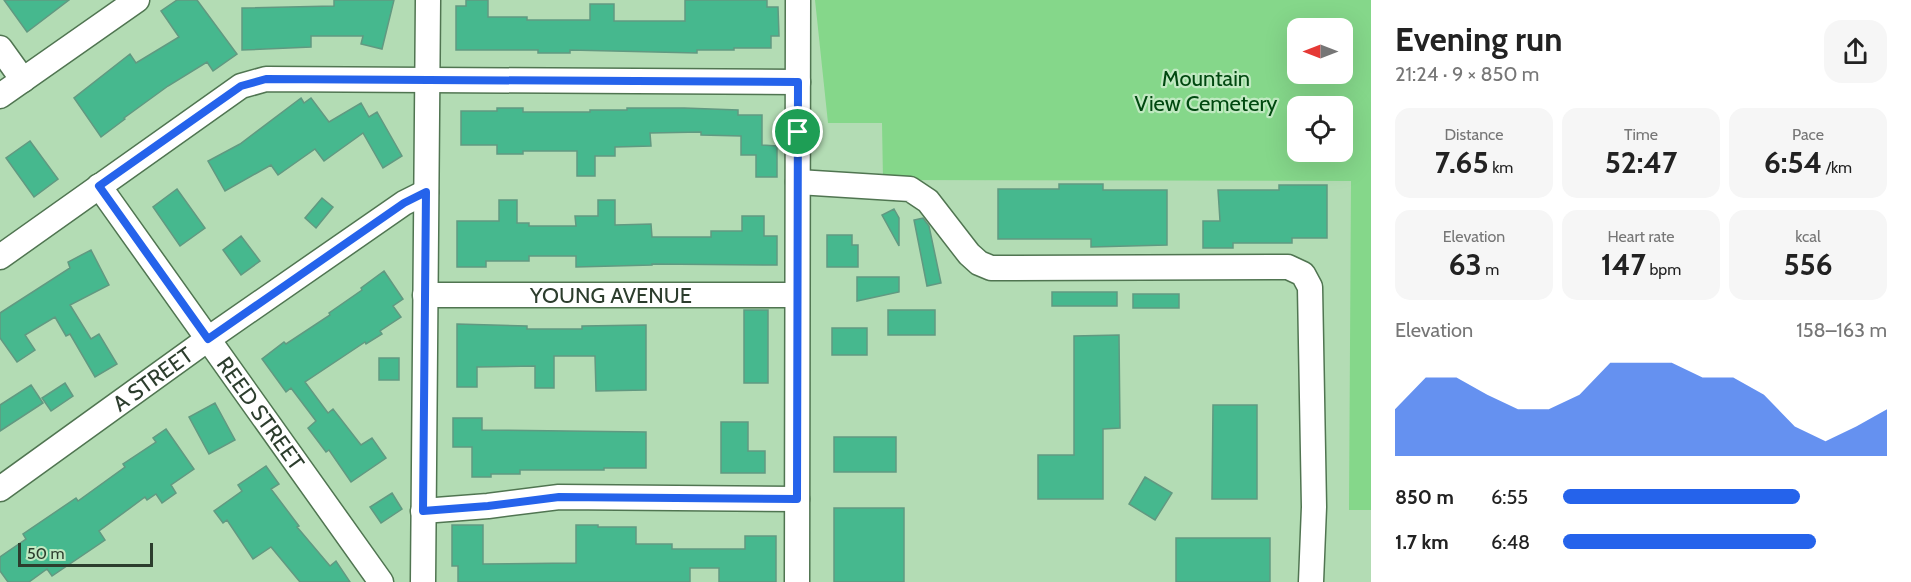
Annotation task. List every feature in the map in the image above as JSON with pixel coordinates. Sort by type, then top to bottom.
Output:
[{"type":"street","points":[[0,96],[136,0]]},
{"type":"street","points":[[423,582],[428,0]]},
{"type":"street","points":[[797,582],[798,0]]},
{"type":"street","points":[[0,48],[23,80]]},
{"type":"street","points":[[0,257],[241,86],[266,79],[798,82]]},
{"type":"street","points":[[798,182],[910,189],[928,201],[969,254],[979,263],[992,268],[1288,267],[1304,273],[1310,287],[1314,507],[1311,582]]},
{"type":"street","name":"REED STREET","points":[[99,186],[381,582]]},
{"type":"street","name":"A STREET","points":[[0,489],[208,339],[404,203],[426,192]]},
{"type":"street","name":"YOUNG AVENUE","points":[[425,295],[797,295]]},
{"type":"street","points":[[423,511],[559,497],[797,499]]},
{"type":"green space","name":"Mountain View Cemetery","points":[[815,0],[1371,0],[1371,510],[1349,510],[1351,181],[883,180],[882,123],[828,123]]},
{"type":"building","points":[[4,0],[69,0],[27,32]]},
{"type":"building","points":[[177,0],[197,0],[237,54],[213,71],[207,62],[168,86],[101,137],[74,98],[130,54],[136,63],[179,37],[161,11]]},
{"type":"building","points":[[334,0],[394,0],[382,49],[361,44],[363,36],[311,36],[311,47],[242,50],[242,8],[334,6]]},
{"type":"building","points":[[466,0],[488,0],[488,17],[527,17],[527,20],[590,20],[590,4],[614,4],[614,21],[685,21],[685,0],[767,0],[767,7],[778,7],[779,36],[771,36],[771,48],[697,50],[697,53],[570,50],[570,53],[538,53],[538,50],[456,50],[456,6],[466,6]]},
{"type":"building","points":[[301,98],[304,103],[311,98],[329,122],[361,103],[369,117],[377,112],[402,156],[383,168],[363,133],[324,161],[315,149],[278,175],[271,165],[225,191],[208,161],[240,144]]},
{"type":"building","points":[[497,108],[523,108],[523,112],[590,112],[590,110],[627,110],[627,108],[684,108],[738,110],[738,115],[762,115],[762,145],[777,146],[777,177],[756,177],[756,155],[741,155],[741,136],[701,135],[701,132],[650,133],[651,146],[615,147],[615,156],[595,156],[595,176],[577,176],[577,151],[523,151],[523,154],[497,154],[497,145],[461,145],[461,111],[497,111]]},
{"type":"building","points":[[30,141],[58,179],[34,197],[6,158]]},
{"type":"building","points":[[1059,184],[1103,184],[1103,190],[1167,190],[1167,245],[1091,247],[1091,239],[998,239],[998,189],[1059,189]]},
{"type":"building","points":[[1279,185],[1327,185],[1327,238],[1292,238],[1292,243],[1233,243],[1233,248],[1203,248],[1203,221],[1220,221],[1218,190],[1279,190]]},
{"type":"building","points":[[177,189],[205,228],[180,246],[153,207]]},
{"type":"building","points":[[322,198],[333,207],[316,228],[305,218]]},
{"type":"building","points":[[499,200],[517,200],[517,223],[529,223],[529,226],[576,226],[575,216],[598,216],[598,200],[615,200],[615,225],[651,224],[652,237],[711,237],[711,231],[742,231],[742,216],[764,216],[764,236],[777,236],[777,265],[652,264],[576,267],[576,256],[529,256],[529,261],[486,261],[486,267],[457,267],[457,221],[499,221]]},
{"type":"building","points":[[894,209],[899,218],[899,246],[882,215]]},
{"type":"building","points":[[923,218],[929,226],[941,283],[927,286],[914,220]]},
{"type":"building","points":[[827,235],[852,235],[852,245],[858,245],[858,267],[827,267]]},
{"type":"building","points":[[241,236],[260,261],[241,275],[223,250]]},
{"type":"building","points":[[91,250],[109,285],[70,305],[91,339],[99,334],[117,364],[95,377],[70,334],[66,336],[55,317],[25,335],[35,350],[17,362],[0,338],[0,313],[70,268],[68,262]]},
{"type":"building","points":[[384,271],[403,299],[393,306],[401,317],[380,331],[382,334],[366,344],[365,342],[305,382],[328,413],[333,409],[361,445],[372,438],[386,458],[351,482],[329,450],[326,452],[308,428],[316,421],[291,388],[286,392],[262,359],[284,342],[286,344],[330,315],[329,313]]},
{"type":"building","points":[[857,277],[899,277],[899,292],[857,301]]},
{"type":"building","points":[[1052,292],[1117,292],[1117,306],[1052,306]]},
{"type":"building","points":[[1133,294],[1179,294],[1179,308],[1133,308]]},
{"type":"building","points":[[744,310],[768,310],[768,383],[744,383]]},
{"type":"building","points":[[888,310],[935,310],[935,335],[888,335]]},
{"type":"building","points":[[457,324],[527,326],[527,329],[582,329],[582,326],[646,325],[646,390],[596,391],[595,356],[554,356],[554,388],[535,388],[535,366],[477,367],[477,387],[457,387]]},
{"type":"building","points":[[832,328],[867,328],[867,355],[832,355]]},
{"type":"building","points":[[1119,335],[1120,428],[1103,429],[1103,499],[1038,499],[1038,455],[1074,455],[1074,336]]},
{"type":"building","points":[[379,358],[399,358],[399,380],[379,380]]},
{"type":"building","points":[[65,383],[73,396],[51,411],[42,398]]},
{"type":"building","points":[[31,385],[43,403],[0,431],[0,405]]},
{"type":"building","points":[[215,403],[235,440],[209,454],[189,417]]},
{"type":"building","points":[[1213,405],[1257,405],[1257,499],[1212,499]]},
{"type":"building","points":[[453,418],[482,418],[482,430],[646,432],[646,468],[520,470],[520,474],[491,474],[491,477],[472,477],[472,447],[453,447]]},
{"type":"building","points":[[721,422],[748,422],[748,451],[765,451],[765,473],[721,473]]},
{"type":"building","points":[[166,429],[194,469],[171,485],[176,493],[162,503],[156,494],[147,500],[145,497],[99,531],[105,540],[52,576],[47,569],[29,582],[8,582],[0,571],[0,557],[26,539],[23,534],[76,498],[78,501],[125,467],[123,464],[156,442],[153,438]]},
{"type":"building","points":[[834,437],[896,437],[896,472],[834,472]]},
{"type":"building","points":[[266,466],[279,484],[271,489],[299,526],[297,527],[330,566],[336,561],[350,582],[300,582],[271,547],[253,559],[227,520],[223,523],[214,511],[242,491],[238,485]]},
{"type":"building","points":[[1145,477],[1172,493],[1155,520],[1129,504]]},
{"type":"building","points":[[392,493],[402,509],[381,523],[370,507]]},
{"type":"building","points":[[834,508],[904,508],[904,582],[834,582]]},
{"type":"building","points":[[452,525],[483,525],[483,564],[576,563],[576,525],[636,527],[636,544],[672,544],[672,549],[745,549],[745,536],[776,536],[776,582],[719,582],[719,568],[690,568],[690,582],[458,582],[458,566],[452,566]]},
{"type":"building","points":[[1176,538],[1270,538],[1270,582],[1176,582]]},
{"type":"route","points":[[266,79],[798,82],[798,132],[797,499],[559,497],[423,511],[426,192],[404,203],[208,339],[99,186],[241,86],[266,79]]}]
